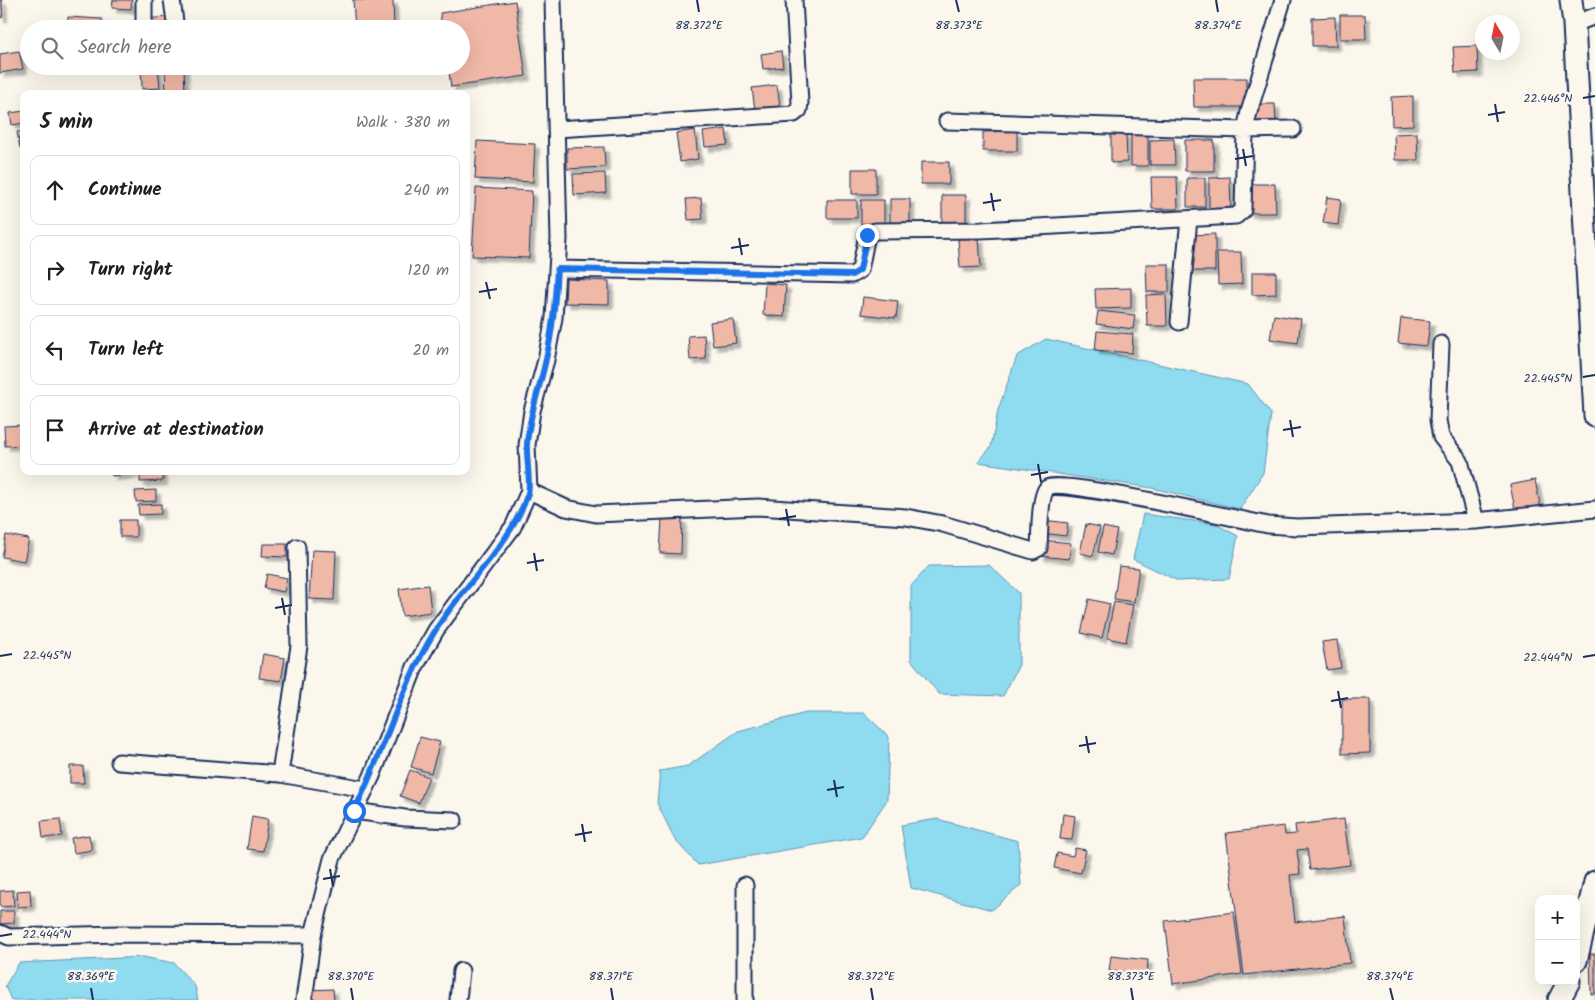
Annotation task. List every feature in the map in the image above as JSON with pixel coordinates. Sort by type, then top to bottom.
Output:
[{"type":"main road","points":[[1571,0],[1594,363],[1595,416]]},
{"type":"main road","points":[[1580,944],[1595,882]]},
{"type":"main road","points":[[1559,1000],[1567,985]]},
{"type":"street","points":[[144,0],[144,20]]},
{"type":"street","points":[[172,0],[175,20]]},
{"type":"street","points":[[304,1000],[313,935],[332,860],[365,789],[419,660],[436,630],[513,527],[529,491],[527,445],[532,411],[546,360],[554,318],[559,239],[553,0]]},
{"type":"street","points":[[557,129],[794,114],[799,110],[800,103],[794,0]]},
{"type":"street","points":[[557,269],[852,275],[860,270],[867,235],[875,232],[982,230],[1230,218],[1236,216],[1243,210],[1245,130],[1252,97],[1283,0]]},
{"type":"street","points":[[1574,24],[1595,16]]},
{"type":"street","points":[[947,121],[1245,130],[1293,129]]},
{"type":"street","points":[[1179,322],[1189,220]]},
{"type":"street","points":[[1441,344],[1439,432],[1460,461],[1476,521]]},
{"type":"street","points":[[529,491],[566,508],[596,514],[766,507],[906,517],[943,524],[1033,551],[1039,548],[1043,498],[1048,488],[1053,485],[1085,488],[1268,525],[1324,528],[1476,521],[1595,509]]},
{"type":"street","points":[[280,774],[299,646],[297,547]]},
{"type":"street","points":[[120,762],[280,774],[365,789]]},
{"type":"street","points":[[354,811],[405,818],[454,820]]},
{"type":"street","points":[[745,885],[745,1000]]},
{"type":"street","points":[[0,933],[9,937],[118,934],[313,935]]},
{"type":"street","points":[[458,1000],[461,971]]},
{"type":"water","points":[[1046,339],[1248,384],[1271,414],[1263,473],[1240,509],[1152,488],[978,462],[991,447],[998,410],[1017,356]]},
{"type":"water","points":[[1143,514],[1216,524],[1238,536],[1229,579],[1178,581],[1133,559]]},
{"type":"water","points":[[989,565],[1019,593],[1019,665],[1003,696],[939,694],[911,660],[911,586],[929,566]]},
{"type":"water","points":[[806,713],[864,713],[889,737],[887,800],[862,837],[698,865],[675,840],[657,803],[660,771],[688,766],[738,731]]},
{"type":"water","points":[[937,819],[1018,841],[1021,885],[992,910],[911,888],[901,825]]},
{"type":"water","points":[[143,957],[174,963],[195,986],[198,1000],[11,1000],[5,986],[19,963]]},
{"type":"building","points":[[0,0],[2,0],[3,17],[0,18]]},
{"type":"building","points":[[113,0],[132,0],[131,9],[112,8]]},
{"type":"building","points":[[353,0],[393,0],[394,20],[354,20]]},
{"type":"building","points":[[515,1],[526,76],[451,87],[449,75],[470,75],[470,20],[441,20],[440,13]]},
{"type":"building","points":[[1340,15],[1365,15],[1366,39],[1340,39]]},
{"type":"building","points":[[68,17],[102,19],[102,20],[68,20]]},
{"type":"building","points":[[166,17],[166,20],[147,19]]},
{"type":"building","points":[[1335,17],[1336,46],[1312,46],[1312,18]]},
{"type":"building","points":[[1475,46],[1475,60],[1478,60],[1478,72],[1455,73],[1453,47]]},
{"type":"building","points":[[19,51],[20,70],[0,73],[0,54]]},
{"type":"building","points":[[781,51],[783,67],[763,69],[761,54]]},
{"type":"building","points":[[141,75],[159,75],[160,88],[142,89]]},
{"type":"building","points":[[165,75],[184,75],[185,90],[166,90]]},
{"type":"building","points":[[1193,78],[1247,78],[1247,107],[1194,107]]},
{"type":"building","points":[[777,85],[780,106],[755,110],[752,88]]},
{"type":"building","points":[[1413,96],[1413,125],[1392,126],[1391,97]]},
{"type":"building","points":[[1254,104],[1275,104],[1276,122],[1255,123]]},
{"type":"building","points":[[20,112],[20,124],[12,125],[10,113]]},
{"type":"building","points":[[726,129],[728,145],[705,147],[703,132]]},
{"type":"building","points":[[695,130],[698,159],[680,162],[676,133]]},
{"type":"building","points":[[1017,131],[1017,151],[983,151],[983,132]]},
{"type":"building","points":[[17,132],[20,132],[20,148]]},
{"type":"building","points":[[1111,133],[1126,133],[1127,162],[1111,163]]},
{"type":"building","points":[[1417,133],[1418,160],[1395,160],[1394,134]]},
{"type":"building","points":[[1131,134],[1148,134],[1148,166],[1131,166]]},
{"type":"building","points":[[1174,139],[1175,165],[1150,165],[1150,140]]},
{"type":"building","points":[[1185,140],[1214,140],[1214,171],[1185,171]]},
{"type":"building","points":[[477,141],[535,144],[533,182],[475,179]]},
{"type":"building","points":[[604,147],[605,167],[567,169],[567,148]]},
{"type":"building","points":[[921,162],[949,162],[949,184],[921,184]]},
{"type":"building","points":[[852,169],[876,169],[876,194],[852,194]]},
{"type":"building","points":[[605,173],[606,193],[574,195],[573,174]]},
{"type":"building","points":[[1151,177],[1177,177],[1178,209],[1152,209]]},
{"type":"building","points":[[1230,177],[1231,214],[1209,214],[1209,178]]},
{"type":"building","points":[[1187,178],[1205,178],[1205,207],[1187,207]]},
{"type":"building","points":[[1247,184],[1275,184],[1276,213],[1248,213]]},
{"type":"building","points":[[476,188],[532,191],[529,258],[472,256]]},
{"type":"building","points":[[942,195],[966,195],[966,228],[942,228]]},
{"type":"building","points":[[1327,197],[1341,199],[1338,225],[1323,223]]},
{"type":"building","points":[[701,198],[703,219],[688,220],[686,199]]},
{"type":"building","points":[[890,199],[910,199],[910,227],[890,227]]},
{"type":"building","points":[[827,200],[857,200],[857,218],[827,218]]},
{"type":"building","points":[[861,200],[884,200],[884,224],[861,224]]},
{"type":"building","points":[[1215,234],[1215,271],[1190,271],[1190,235]]},
{"type":"building","points":[[979,238],[981,267],[960,268],[958,239]]},
{"type":"building","points":[[1217,252],[1241,252],[1242,284],[1218,285]]},
{"type":"building","points":[[1146,264],[1169,264],[1169,292],[1147,292]]},
{"type":"building","points":[[1252,272],[1276,272],[1276,294],[1252,295]]},
{"type":"building","points":[[566,279],[609,281],[609,304],[565,303]]},
{"type":"building","points":[[765,283],[786,285],[784,317],[763,315]]},
{"type":"building","points":[[1131,288],[1131,308],[1096,309],[1095,289]]},
{"type":"building","points":[[1166,294],[1167,326],[1147,326],[1146,295]]},
{"type":"building","points":[[863,297],[898,301],[896,318],[861,314]]},
{"type":"building","points":[[1098,311],[1135,315],[1133,329],[1096,324]]},
{"type":"building","points":[[1274,315],[1301,319],[1298,343],[1270,339]]},
{"type":"building","points":[[1401,318],[1430,321],[1427,346],[1398,343]]},
{"type":"building","points":[[733,319],[736,343],[713,346],[710,322]]},
{"type":"building","points":[[1097,331],[1133,334],[1132,353],[1095,350]]},
{"type":"building","points":[[704,335],[706,359],[690,360],[688,336]]},
{"type":"building","points":[[20,425],[20,445],[5,446],[4,426]]},
{"type":"building","points":[[140,475],[163,475],[163,481],[140,482]]},
{"type":"building","points":[[1535,480],[1541,509],[1516,514],[1510,485]]},
{"type":"building","points":[[156,490],[156,501],[136,502],[135,491]]},
{"type":"building","points":[[161,504],[161,514],[139,515],[138,505]]},
{"type":"building","points":[[662,519],[682,519],[681,554],[660,553]]},
{"type":"building","points":[[120,520],[136,520],[136,537],[120,537]]},
{"type":"building","points":[[1043,520],[1068,523],[1066,536],[1041,533]]},
{"type":"building","points":[[1086,524],[1100,527],[1093,556],[1080,553]]},
{"type":"building","points":[[1103,527],[1117,530],[1112,555],[1098,552]]},
{"type":"building","points":[[6,535],[29,539],[24,561],[2,557]]},
{"type":"building","points":[[1042,540],[1071,543],[1069,559],[1040,556]]},
{"type":"building","points":[[263,544],[287,544],[287,557],[262,556]]},
{"type":"building","points":[[312,550],[336,551],[334,600],[309,599]]},
{"type":"building","points":[[1119,566],[1139,568],[1134,602],[1114,599]]},
{"type":"building","points":[[267,574],[287,578],[284,592],[264,588]]},
{"type":"building","points":[[428,585],[431,612],[402,616],[399,589]]},
{"type":"building","points":[[1089,599],[1110,604],[1102,638],[1081,633]]},
{"type":"building","points":[[1114,602],[1133,605],[1126,642],[1107,638]]},
{"type":"building","points":[[1337,640],[1341,668],[1327,670],[1322,642]]},
{"type":"building","points":[[263,654],[285,658],[281,681],[259,678]]},
{"type":"building","points":[[1342,699],[1370,699],[1370,753],[1342,754]]},
{"type":"building","points":[[420,737],[440,742],[431,773],[411,767]]},
{"type":"building","points":[[70,766],[83,766],[84,783],[70,783]]},
{"type":"building","points":[[410,770],[429,777],[419,803],[400,796]]},
{"type":"building","points":[[1063,814],[1075,816],[1072,840],[1060,839]]},
{"type":"building","points":[[252,816],[268,819],[263,851],[247,849]]},
{"type":"building","points":[[60,819],[62,836],[43,838],[41,821]]},
{"type":"building","points":[[1344,819],[1350,865],[1310,870],[1307,849],[1297,850],[1300,874],[1290,875],[1295,922],[1345,916],[1350,963],[1244,975],[1226,833],[1284,826],[1285,835],[1296,834],[1295,825]]},
{"type":"building","points":[[89,835],[92,850],[74,853],[71,838]]},
{"type":"building","points":[[1075,848],[1086,850],[1081,873],[1054,868],[1057,853],[1073,856]]},
{"type":"building","points":[[13,890],[14,906],[0,907],[0,891]]},
{"type":"building","points":[[30,890],[31,906],[18,907],[17,891]]},
{"type":"building","points":[[0,911],[14,911],[14,923],[0,924]]},
{"type":"building","points":[[1234,912],[1242,974],[1173,984],[1165,921]]},
{"type":"building","points":[[1590,954],[1595,954],[1595,994],[1591,994]]},
{"type":"building","points":[[1111,956],[1148,960],[1147,974],[1109,971]]},
{"type":"building","points":[[333,989],[334,1000],[308,1000],[307,990]]},
{"type":"route","points":[[354,811],[372,776],[397,708],[415,667],[436,630],[470,582],[513,527],[529,491],[527,445],[532,411],[546,360],[554,318],[557,269],[843,276],[856,274],[860,270],[867,235]]}]
